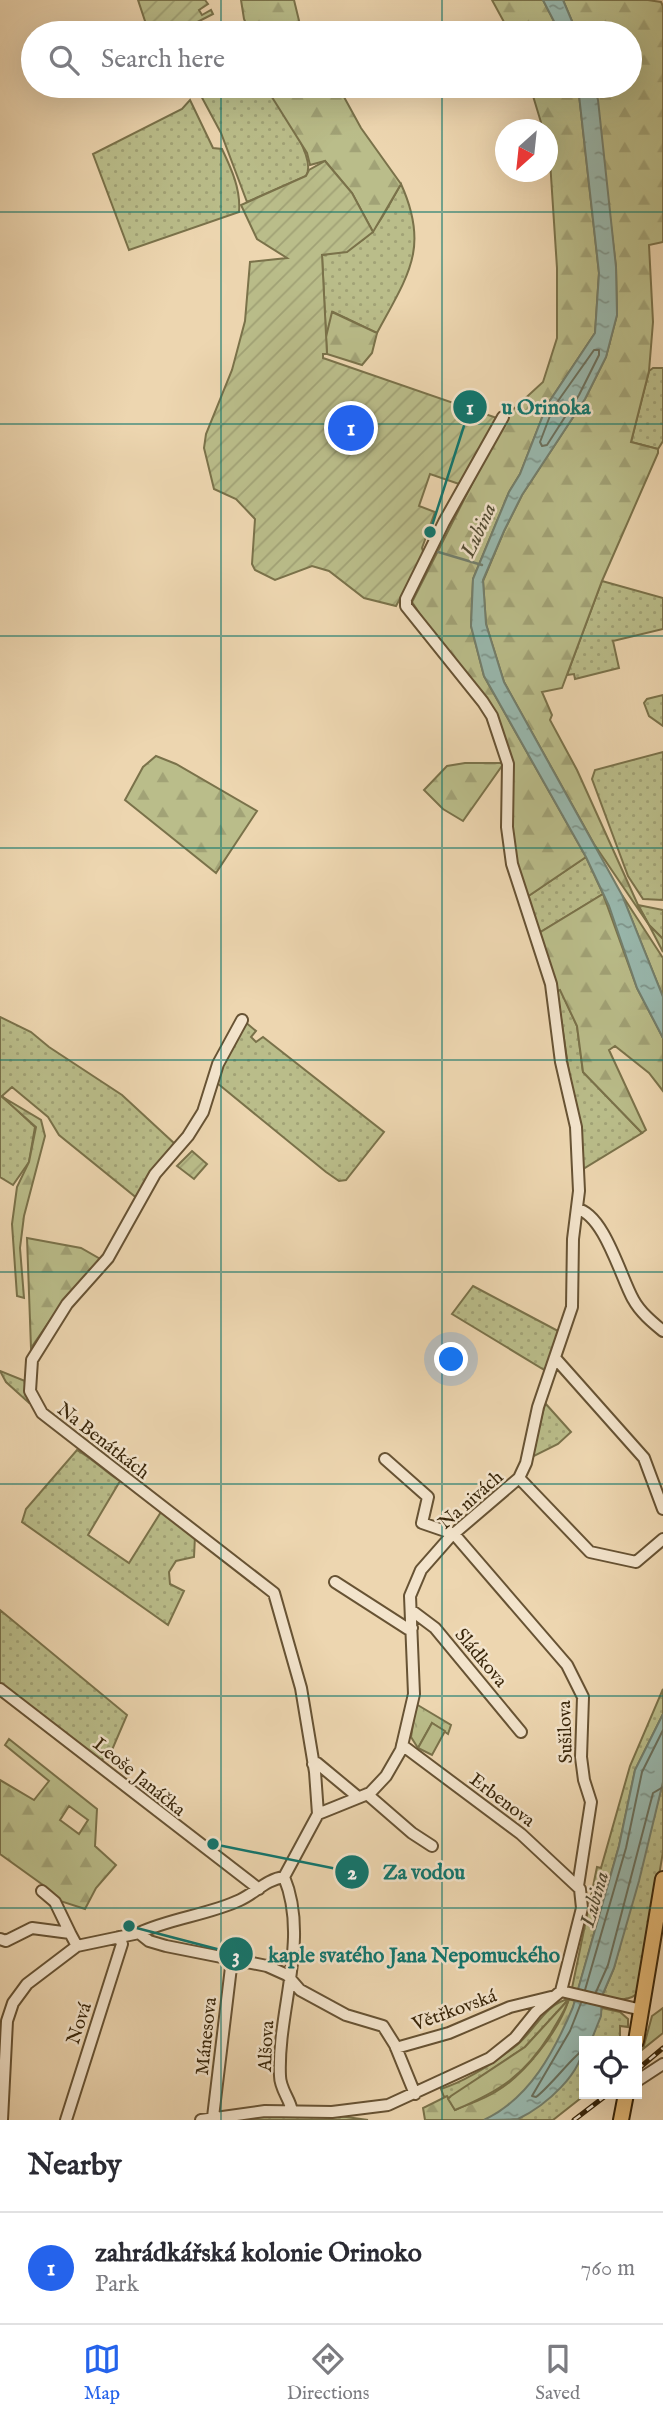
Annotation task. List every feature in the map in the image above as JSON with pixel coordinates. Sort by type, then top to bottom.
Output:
[{"type":"main road","points":[[637,2036],[663,1879]]},
{"type":"main road","points":[[621,2120],[625,2099]]},
{"type":"street","name":"Na nivách","points":[[318,1814],[363,1796],[386,1776],[402,1745],[414,1694],[410,1596],[421,1570],[454,1534],[519,1478],[526,1463],[538,1407],[572,1307],[573,1239],[579,1171],[576,1127],[561,1062],[551,984],[512,864],[507,827],[508,764],[483,702],[406,607],[406,598],[444,522],[503,417]]},
{"type":"street","name":"Na Benátkách","points":[[242,1020],[218,1064],[203,1112],[188,1136],[155,1174],[108,1258],[66,1304],[39,1347],[30,1368],[30,1387],[33,1401],[63,1432],[200,1533],[274,1593],[301,1688],[318,1814]]},
{"type":"street","points":[[576,1209],[582,1210],[595,1224],[610,1247],[634,1300],[663,1331]]},
{"type":"street","points":[[556,1359],[643,1458],[663,1508]]},
{"type":"street","points":[[384,1458],[428,1497],[422,1523],[454,1534]]},
{"type":"street","points":[[519,1478],[590,1552],[636,1562],[663,1539]]},
{"type":"street","name":"Sušilova","points":[[454,1534],[567,1665],[585,1703],[581,1757],[584,1783],[591,1802],[578,1886]]},
{"type":"street","points":[[335,1582],[408,1629],[412,1628]]},
{"type":"street","name":"Sládkova","points":[[411,1610],[435,1628],[521,1732]]},
{"type":"street","name":"Leoše Janáčka","points":[[0,1689],[259,1889]]},
{"type":"street","name":"Erbenova","points":[[402,1745],[521,1834],[578,1886]]},
{"type":"street","points":[[313,1764],[317,1763],[432,1846]]},
{"type":"street","points":[[290,1980],[294,1936],[284,1877],[318,1814]]},
{"type":"street","points":[[2,2120],[5,2008],[27,1984],[77,1946],[139,1934],[154,1926],[238,1902],[275,1878],[284,1877]]},
{"type":"street","points":[[201,2120],[292,2112],[332,2112],[388,2105],[490,2058],[562,1994],[582,1908],[583,1895],[578,1886]]},
{"type":"street","points":[[42,1891],[55,1902],[77,1946]]},
{"type":"street","points":[[0,1939],[6,1941],[32,1928],[70,1934]]},
{"type":"street","points":[[139,1934],[149,1941],[166,1946],[267,1966],[287,1975],[300,1990],[346,2015],[383,2026],[396,2048],[415,2094]]},
{"type":"street","name":"Nová","points":[[66,2120],[122,1944],[119,1937]]},
{"type":"street","name":"Mánesova","points":[[213,2117],[232,1959]]},
{"type":"street","name":"Alšova","points":[[290,1980],[280,2076],[292,2112]]},
{"type":"street","points":[[562,1994],[642,2010]]},
{"type":"street","name":"Větřkovská","points":[[396,2048],[449,2033],[525,2003],[562,1994]]},
{"type":"street","name":"Větřkovská","points":[[525,2003],[532,2008],[532,2018]]},
{"type":"street","points":[[642,2078],[663,2064]]},
{"type":"green space","points":[[138,0],[205,0],[208,4],[199,10],[202,15],[211,10],[213,14],[199,21],[145,21]]},
{"type":"green space","points":[[241,0],[294,0],[299,21],[245,21]]},
{"type":"green space","points":[[492,0],[543,0],[554,21],[503,21]]},
{"type":"green space","points":[[563,0],[648,0],[661,2],[663,6],[663,242],[649,245],[653,322],[649,371],[631,442],[658,449],[658,453],[602,581],[562,688],[542,692],[552,715],[550,720],[577,770],[649,925],[594,844],[504,682],[486,624],[483,581],[504,531],[522,495],[585,399],[606,357],[617,315],[616,267],[595,98],[642,98],[642,21],[572,21]]},
{"type":"green space","points":[[202,98],[273,98],[301,144],[308,167],[306,176],[247,202],[221,133]]},
{"type":"green space","points":[[273,98],[345,98],[361,128],[401,184],[373,232],[352,193],[325,161],[310,165],[307,153]]},
{"type":"green space","points":[[534,98],[579,98],[599,273],[595,333],[547,405],[520,474],[509,492],[473,579],[471,626],[484,676],[586,857],[527,897],[515,863],[505,745],[412,602],[507,415],[543,382],[557,338],[557,268],[551,182],[558,182],[558,119],[540,119]]},
{"type":"green space","points":[[190,100],[213,148],[222,149],[229,164],[237,187],[239,212],[129,250],[93,154],[182,109]]},
{"type":"green space","points":[[325,161],[352,193],[373,232],[347,252],[322,255],[327,354],[323,354],[323,358],[497,418],[462,485],[430,474],[419,506],[435,512],[422,548],[424,554],[396,606],[364,598],[329,571],[312,566],[275,580],[255,570],[252,564],[255,519],[236,499],[214,489],[204,448],[206,434],[232,370],[245,321],[250,262],[287,258],[257,239],[241,205],[306,176],[309,170]]},
{"type":"green space","points":[[401,184],[410,206],[414,244],[412,261],[398,294],[377,333],[333,312],[326,337],[322,255],[352,247],[372,232]]},
{"type":"green space","points":[[332,312],[377,333],[372,353],[362,365],[327,354],[326,337]]},
{"type":"green space","points":[[663,368],[663,441],[658,449],[631,442],[649,371]]},
{"type":"green space","points":[[602,581],[663,598],[663,629],[613,641],[619,668],[575,679],[574,674],[567,675]]},
{"type":"green space","points":[[663,695],[663,726],[649,716],[644,703],[647,699]]},
{"type":"green space","points":[[663,752],[663,900],[643,899],[628,876],[592,779],[595,770]]},
{"type":"green space","points":[[156,756],[176,764],[257,811],[216,873],[125,800],[143,767]]},
{"type":"green space","points":[[504,763],[463,821],[443,809],[424,790],[447,766]]},
{"type":"green space","points":[[586,857],[603,894],[539,933],[527,897]]},
{"type":"green space","points":[[603,894],[637,988],[663,1038],[663,1091],[649,1073],[615,1046],[609,1050],[646,1130],[642,1133],[583,1072],[577,1026],[560,990],[557,991],[539,933]]},
{"type":"green space","points":[[622,895],[663,958],[663,997]]},
{"type":"green space","points":[[638,905],[663,910],[663,939],[649,925]]},
{"type":"green space","points":[[649,925],[663,939],[663,952]]},
{"type":"green space","points":[[560,989],[577,1026],[583,1072],[642,1133],[583,1169],[557,991]]},
{"type":"green space","points":[[0,1017],[31,1032],[122,1095],[176,1145],[138,1199],[59,1135],[48,1117],[12,1087],[2,1096],[35,1127],[29,1162],[13,1185],[0,1177]]},
{"type":"green space","points":[[244,1021],[256,1031],[251,1037],[256,1042],[263,1037],[384,1132],[346,1180],[339,1181],[326,1172],[217,1083],[228,1051]]},
{"type":"green space","points":[[1,1096],[41,1120],[45,1136],[24,1216],[20,1248],[24,1298],[17,1296],[12,1224],[17,1187],[29,1162],[36,1127]]},
{"type":"green space","points":[[192,1151],[207,1164],[194,1179],[177,1166]]},
{"type":"green space","points":[[27,1238],[81,1248],[102,1260],[64,1300],[31,1348]]},
{"type":"green space","points":[[473,1286],[560,1332],[546,1371],[452,1314]]},
{"type":"green space","points":[[0,1371],[25,1381],[28,1402],[6,1382]]},
{"type":"green space","points":[[545,1403],[571,1432],[558,1444],[532,1457]]},
{"type":"green space","points":[[77,1450],[120,1481],[88,1535],[129,1563],[161,1512],[195,1536],[194,1557],[176,1561],[169,1572],[170,1584],[184,1591],[168,1625],[22,1522],[26,1509]]},
{"type":"green space","points":[[0,1610],[127,1715],[109,1757],[97,1761],[0,1685]]},
{"type":"green space","points":[[663,1689],[663,1714],[635,1770],[619,1846],[578,1990],[572,1988],[597,1867],[601,1868],[630,1766]]},
{"type":"green space","points":[[416,1704],[451,1725],[448,1734],[432,1723],[418,1748],[411,1737]]},
{"type":"green space","points":[[432,1723],[445,1731],[432,1755],[418,1748]]},
{"type":"green space","points":[[9,1739],[97,1809],[95,1846],[116,1865],[96,1888],[85,1909],[57,1900],[43,1885],[0,1854],[0,1780],[34,1800],[49,1781],[5,1745]],"holes":[[[69,1806],[88,1820],[79,1834],[60,1820]]]},
{"type":"green space","points":[[663,1782],[663,1852],[639,1992],[626,1999],[602,1996],[614,1968]]},
{"type":"green space","points":[[569,1999],[525,2047],[450,2098],[444,2097],[441,2089],[471,2076],[499,2058],[517,2045],[554,2006]]},
{"type":"green space","points":[[569,1999],[575,2001],[553,2051],[514,2102],[485,2120],[425,2120],[423,2108],[447,2096],[455,2110],[506,2085],[539,2052],[557,2025]]},
{"type":"green space","points":[[569,1999],[541,2048],[521,2071],[498,2089],[455,2110],[448,2099],[451,2096],[525,2047]]},
{"type":"green space","points":[[602,2008],[620,2012],[628,2019],[628,2027],[620,2026],[620,2036],[593,2036]]},
{"type":"green space","points":[[663,2008],[663,2033],[643,2049],[652,2016]]},
{"type":"green space","points":[[579,2060],[580,2099],[553,2120],[516,2120],[567,2080]]},
{"type":"green space","points":[[265,2116],[339,2116],[368,2120],[226,2120]]},
{"type":"water","points":[[543,0],[563,0],[572,21],[554,21]]},
{"type":"water","points":[[579,98],[598,100],[616,267],[617,315],[606,357],[585,399],[522,495],[483,580],[486,624],[504,682],[622,895],[663,997],[663,1038],[637,988],[609,906],[586,857],[484,676],[471,626],[473,579],[509,492],[520,474],[547,405],[595,333],[599,273]]},
{"type":"water","points":[[663,1714],[663,1782],[639,1881],[614,1968],[602,1996],[601,2016],[593,2036],[579,2036],[577,2065],[561,2087],[540,2106],[518,2119],[484,2120],[515,2099],[539,2072],[566,2024],[619,1846],[635,1770]]},
{"type":"waterway","name":"Lubina","points":[[435,551],[482,565]]},
{"type":"railway","points":[[642,2066],[663,2048]]},
{"type":"railway","points":[[574,2120],[601,2099]]},
{"type":"place","name":"zahrádkářská kolonie Orinoko","points":[[351,428]]},
{"type":"place","name":"u Orinoka","points":[[430,532]]},
{"type":"place","name":"Za vodou","points":[[213,1844]]},
{"type":"place","name":"kaple svatého Jana Nepomuckého","points":[[129,1926]]}]
